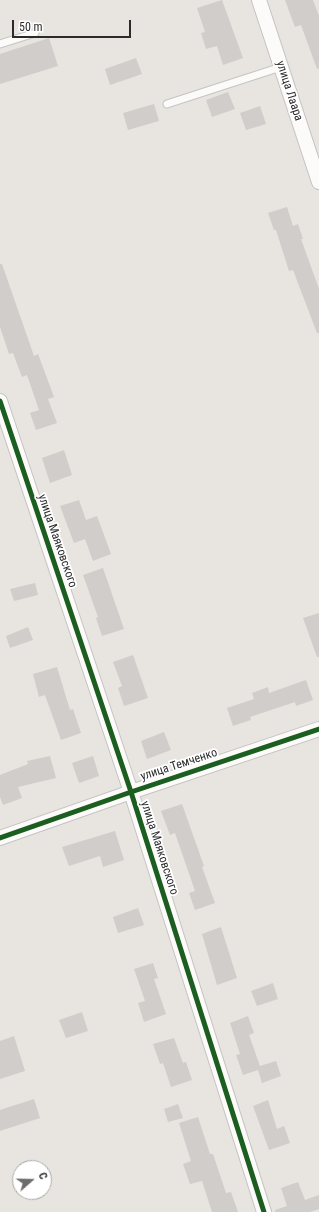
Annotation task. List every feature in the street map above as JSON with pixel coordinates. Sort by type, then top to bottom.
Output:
[{"type":"street","name":"улица Лаара","points":[[259,0],[319,182]]},
{"type":"street","name":"улица Маяковского","points":[[0,401],[131,792],[264,1212]]},
{"type":"street","name":"улица Темченко","points":[[0,838],[319,729]]},
{"type":"lane","points":[[0,44],[35,33]]},
{"type":"lane","points":[[167,104],[281,67]]},
{"type":"building","points":[[222,0],[243,58],[223,65],[217,46],[206,49],[201,33],[205,32],[197,8]]},
{"type":"building","points":[[285,0],[313,0],[319,16],[319,68],[317,69],[301,25],[295,27]]},
{"type":"building","points":[[49,38],[58,66],[0,84],[0,54]]},
{"type":"building","points":[[136,58],[142,74],[110,85],[105,69]]},
{"type":"building","points":[[228,92],[235,109],[212,117],[206,100]]},
{"type":"building","points":[[154,104],[159,121],[128,130],[123,113]]},
{"type":"building","points":[[260,106],[266,124],[246,130],[240,113]]},
{"type":"building","points":[[287,207],[293,226],[298,224],[303,239],[301,239],[319,289],[319,333],[317,333],[293,270],[289,271],[276,230],[274,230],[268,213]]},
{"type":"building","points":[[0,264],[2,264],[34,356],[38,354],[54,397],[48,399],[57,423],[36,430],[30,413],[39,410],[27,375],[22,377],[13,353],[9,354],[0,327]]},
{"type":"building","points":[[64,450],[72,475],[50,483],[42,458]]},
{"type":"building","points":[[79,500],[86,520],[97,516],[111,554],[93,561],[85,539],[74,543],[60,506]]},
{"type":"building","points":[[103,568],[124,629],[102,636],[96,618],[98,617],[83,575]]},
{"type":"building","points":[[35,583],[38,595],[14,601],[10,589]]},
{"type":"building","points":[[319,613],[319,657],[317,657],[303,618]]},
{"type":"building","points":[[28,627],[33,640],[10,648],[6,636]]},
{"type":"building","points":[[133,655],[148,698],[124,706],[118,688],[122,686],[113,662]]},
{"type":"building","points":[[57,667],[70,710],[73,709],[81,733],[61,740],[45,695],[39,697],[33,674]]},
{"type":"building","points":[[306,680],[313,700],[296,706],[295,702],[250,717],[251,720],[233,726],[227,708],[254,699],[252,693],[268,687],[269,693]]},
{"type":"building","points":[[164,732],[171,750],[147,759],[141,741]]},
{"type":"building","points":[[50,756],[56,778],[18,787],[22,798],[3,805],[0,797],[0,775],[28,764],[27,761]]},
{"type":"building","points":[[93,756],[99,776],[79,783],[72,763]]},
{"type":"building","points":[[182,804],[204,866],[202,867],[215,903],[195,910],[189,893],[195,891],[175,833],[170,835],[161,811]]},
{"type":"building","points":[[115,831],[124,860],[103,867],[100,856],[69,866],[62,847]]},
{"type":"building","points":[[138,908],[144,925],[118,933],[113,917]]},
{"type":"building","points":[[221,927],[237,978],[217,985],[202,934]]},
{"type":"building","points":[[153,963],[158,978],[154,979],[166,1014],[144,1022],[138,1003],[145,1001],[134,969]]},
{"type":"building","points":[[273,983],[278,999],[257,1006],[251,991]]},
{"type":"building","points":[[82,1012],[88,1031],[66,1038],[59,1020]]},
{"type":"building","points":[[248,1016],[254,1033],[249,1035],[260,1066],[276,1061],[281,1076],[262,1083],[258,1070],[243,1075],[236,1055],[240,1054],[230,1023]]},
{"type":"building","points":[[14,1036],[25,1071],[0,1079],[0,1041]]},
{"type":"building","points":[[174,1038],[183,1063],[186,1062],[192,1080],[171,1087],[163,1063],[160,1064],[153,1044]]},
{"type":"building","points":[[34,1099],[40,1118],[0,1131],[0,1110]]},
{"type":"building","points":[[268,1100],[277,1129],[284,1126],[290,1143],[269,1150],[253,1106]]},
{"type":"building","points":[[178,1104],[183,1118],[168,1122],[164,1109]]},
{"type":"building","points":[[198,1117],[210,1154],[213,1154],[226,1193],[231,1192],[238,1212],[212,1212],[202,1181],[190,1184],[183,1164],[191,1161],[179,1123]]},
{"type":"building","points":[[298,1182],[305,1200],[319,1195],[319,1209],[310,1212],[275,1212],[275,1210],[287,1206],[281,1188]]},
{"type":"cycle path","points":[[0,401],[131,792],[264,1212]]},
{"type":"cycle path","points":[[0,838],[319,729]]}]
